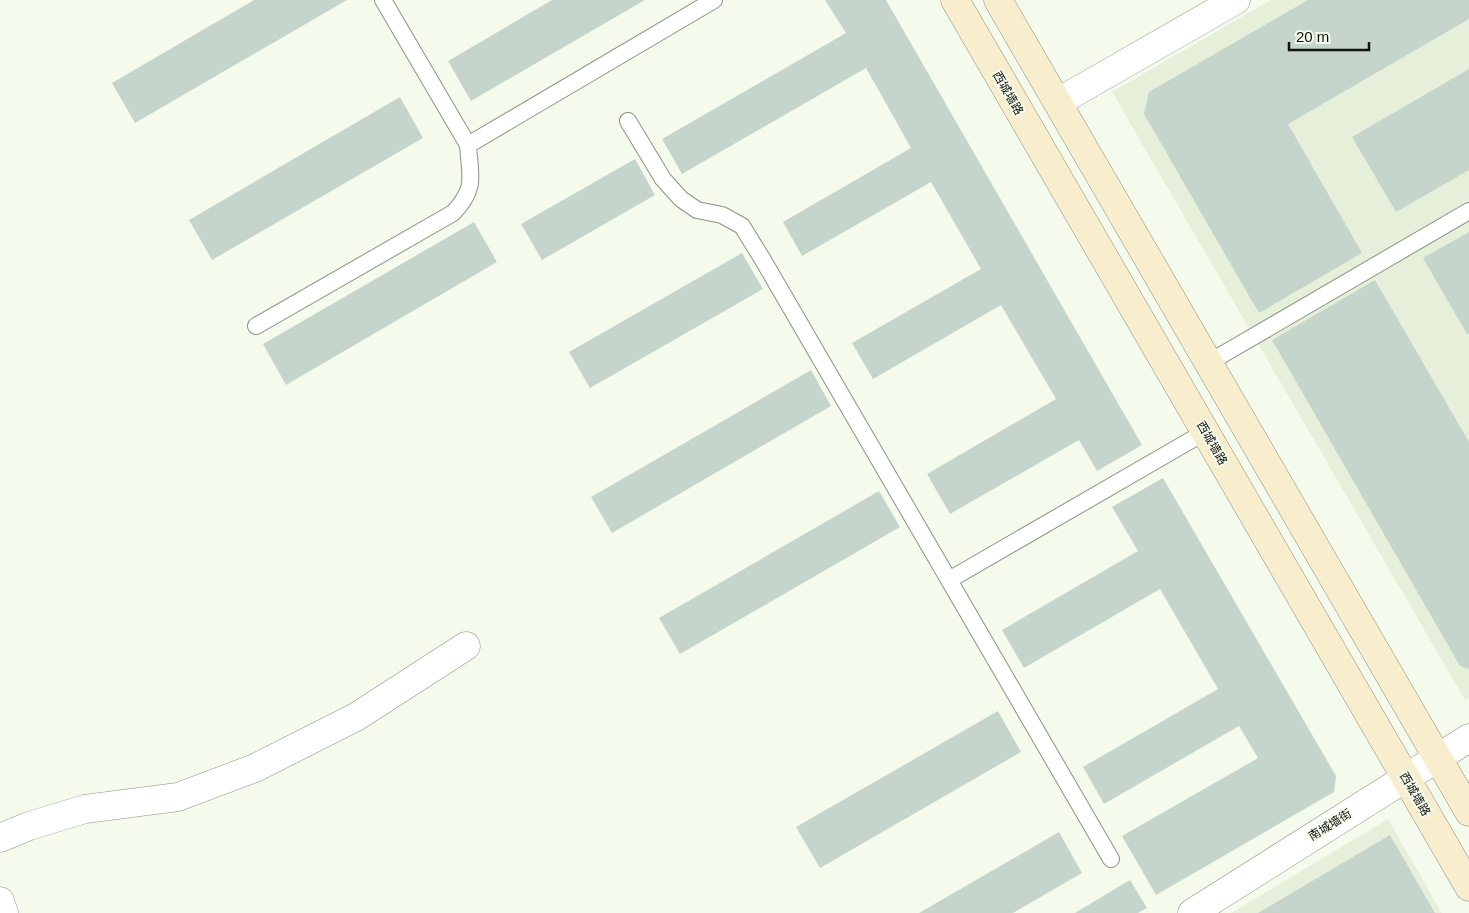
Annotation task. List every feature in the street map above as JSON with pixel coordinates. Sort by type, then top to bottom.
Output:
[{"type":"main road","name":"西城墙路","points":[[954,0],[1469,886]]},
{"type":"main road","points":[[998,0],[1469,812]]},
{"type":"street","points":[[1058,102],[1236,0]]},
{"type":"street","points":[[0,838],[29,826],[85,809],[178,797],[254,768],[356,718],[466,646]]},
{"type":"street","name":"南城墙街","points":[[1192,913],[1469,738]]},
{"type":"street","points":[[0,901],[4,913]]},
{"type":"lane","points":[[256,326],[453,213],[463,202],[471,185],[468,145],[383,0]]},
{"type":"lane","points":[[468,145],[714,0]]},
{"type":"lane","points":[[628,120],[663,179],[681,199],[697,210],[722,215],[742,226],[1111,859]]},
{"type":"lane","points":[[1208,362],[1469,211]]},
{"type":"lane","points":[[949,580],[1205,432]]},
{"type":"shaded area","points":[[1271,0],[1469,0],[1469,698],[1465,700],[1112,92]]},
{"type":"shaded area","points":[[1388,819],[1442,913],[1231,913]]},
{"type":"building","points":[[254,0],[347,0],[135,123],[112,83]]},
{"type":"building","points":[[552,0],[645,0],[471,101],[448,61]]},
{"type":"building","points":[[825,0],[886,0],[1142,445],[1097,471],[1079,440],[950,514],[927,474],[1056,399],[1001,305],[873,379],[852,343],[981,269],[931,182],[802,256],[783,222],[911,148],[866,68],[682,174],[662,139],[846,33]]},
{"type":"building","points":[[1308,0],[1469,0],[1469,19],[1288,124],[1362,253],[1259,313],[1144,114],[1149,92]]},
{"type":"building","points":[[1469,69],[1469,170],[1396,212],[1352,137]]},
{"type":"building","points":[[400,97],[423,138],[212,260],[189,220]]},
{"type":"building","points":[[635,159],[655,195],[542,260],[521,224]]},
{"type":"building","points":[[474,222],[497,262],[286,385],[263,344]]},
{"type":"building","points":[[1469,232],[1469,333],[1467,334],[1423,258]]},
{"type":"building","points":[[742,253],[763,289],[590,388],[569,352]]},
{"type":"building","points":[[1375,280],[1469,442],[1469,669],[1460,666],[1272,340]]},
{"type":"building","points":[[811,370],[831,406],[612,533],[591,497]]},
{"type":"building","points":[[1163,478],[1336,776],[1334,792],[1156,895],[1122,836],[1258,758],[1239,726],[1104,804],[1083,767],[1218,689],[1160,589],[1024,668],[1002,630],[1138,551],[1112,507]]},
{"type":"building","points":[[879,491],[900,527],[680,654],[659,618]]},
{"type":"building","points":[[998,711],[1021,752],[820,868],[796,827]]},
{"type":"building","points":[[1059,832],[1082,873],[1013,913],[919,913]]},
{"type":"building","points":[[1390,835],[1435,913],[1258,913]]},
{"type":"building","points":[[1130,880],[1147,908],[1138,913],[1075,913]]}]
